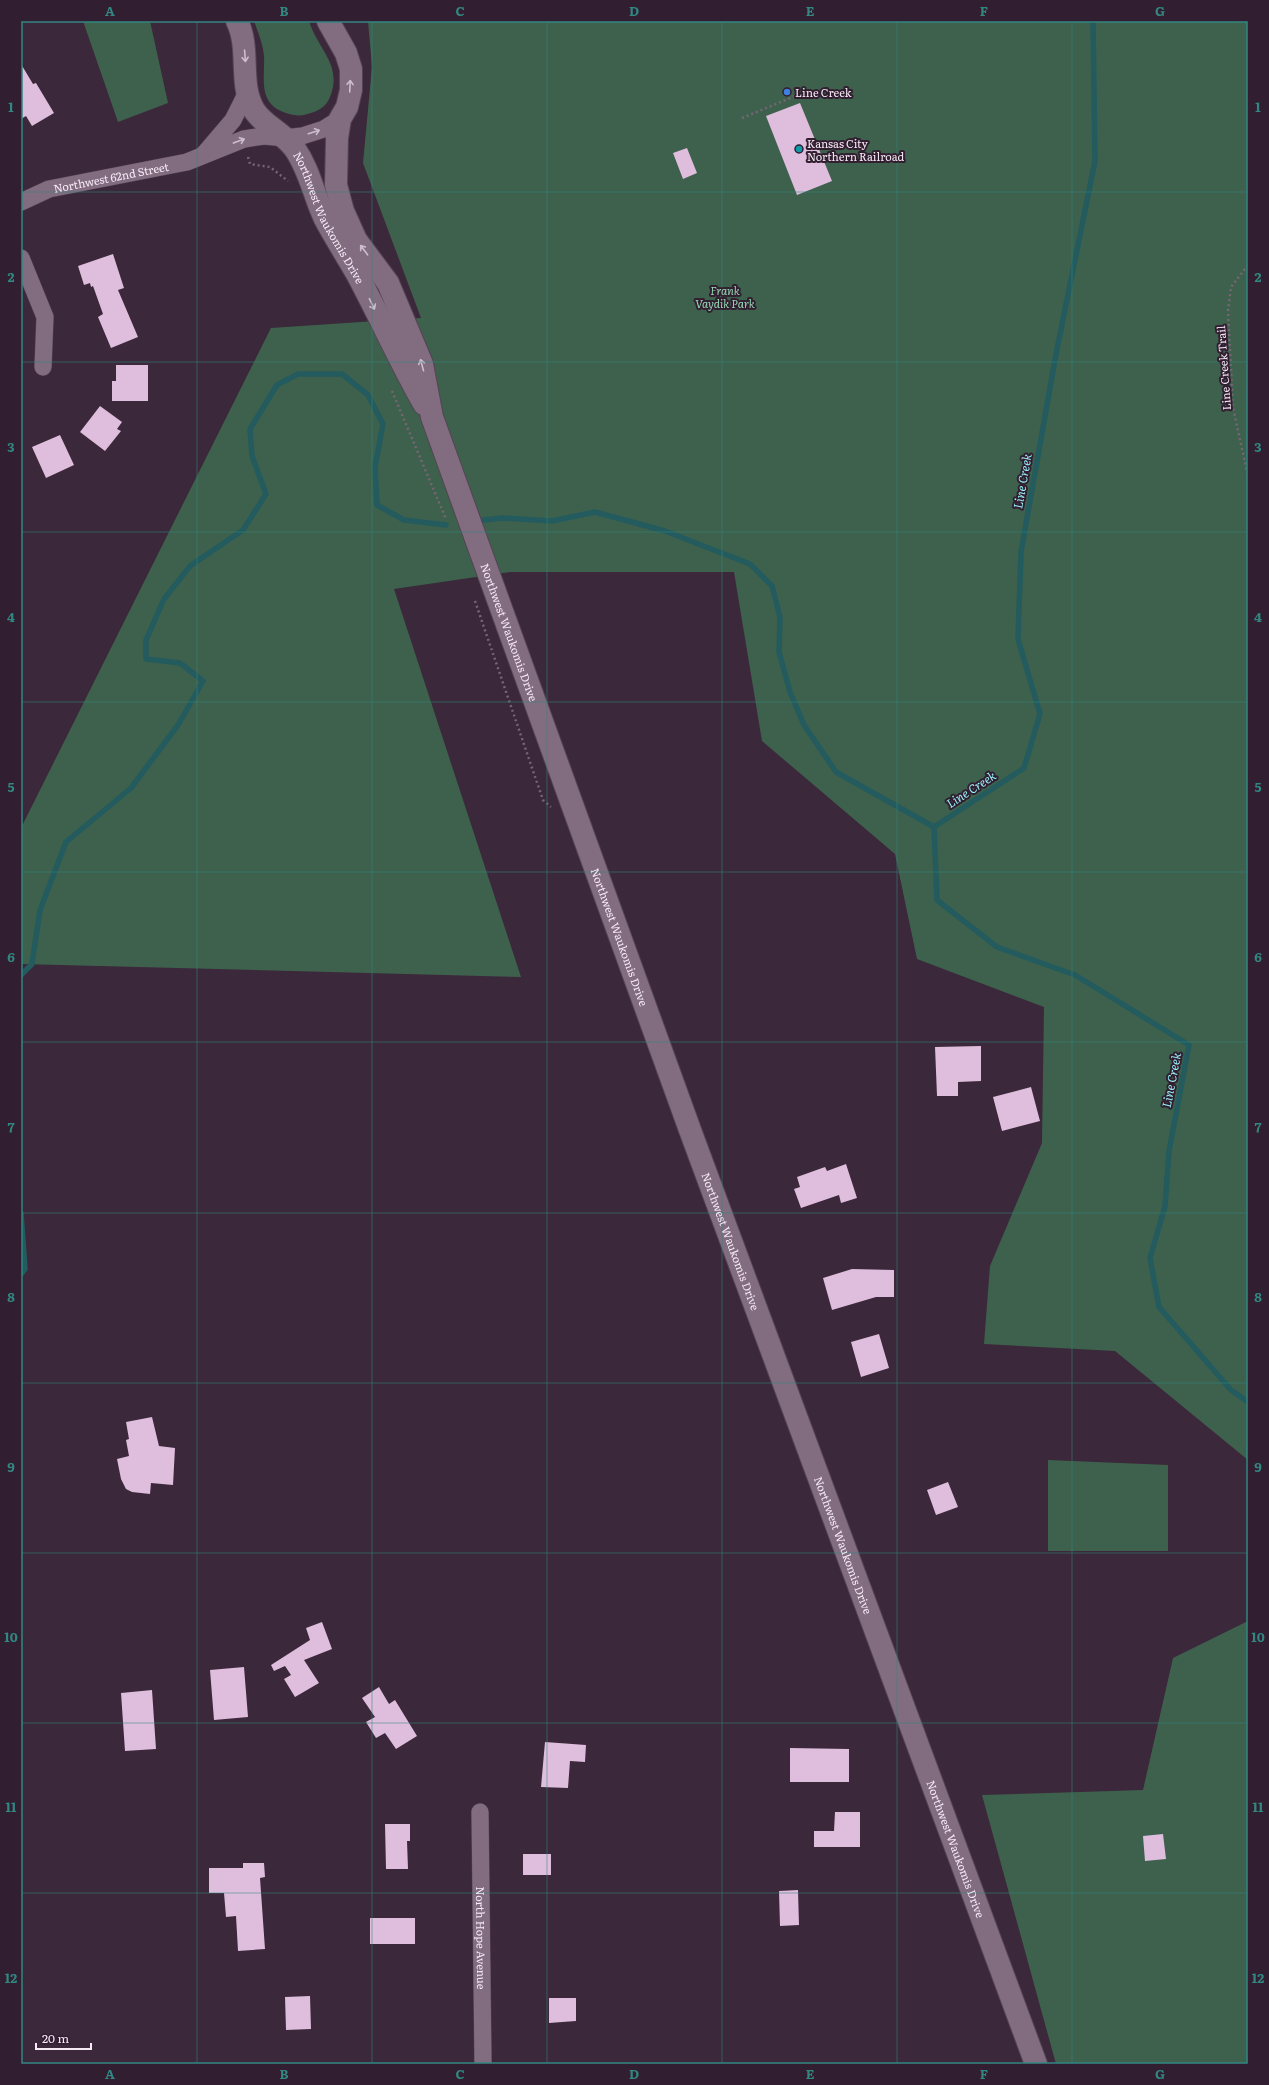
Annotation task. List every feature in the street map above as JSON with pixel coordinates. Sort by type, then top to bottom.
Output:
[{"type":"main road","name":"Northwest Waukomis Drive","points":[[237,21],[240,27],[245,53],[247,92],[254,110],[274,131],[285,138],[295,149],[308,172],[324,217],[357,274],[402,365],[432,417]]},
{"type":"main road","name":"Northwest Waukomis Drive","points":[[328,21],[346,53],[350,69],[350,90],[347,107],[340,119],[337,138],[336,185],[343,211],[356,240],[388,283],[422,364],[432,417],[476,539],[690,1130],[1036,2064]]},
{"type":"street","name":"Northwest 62nd Street","points":[[202,156],[233,120],[247,92]]},
{"type":"street","name":"Northwest 62nd Street","points":[[21,202],[48,189],[187,162],[244,139],[264,136],[285,138],[302,136],[317,131],[340,119]]},
{"type":"street","points":[[21,258],[45,317],[43,367]]},
{"type":"street","name":"North Hope Avenue","points":[[480,1812],[483,2064]]},
{"type":"path","points":[[742,118],[800,94]]},
{"type":"path","points":[[244,139],[250,164],[270,168],[290,182]]},
{"type":"path","name":"Line Creek Trail","points":[[1248,265],[1230,287],[1228,311],[1233,408],[1248,476]]},
{"type":"path","points":[[390,385],[434,490]]},
{"type":"green space","points":[[83,21],[150,21],[168,103],[118,122]]},
{"type":"green space","points":[[254,21],[309,21],[328,58],[333,76],[333,86],[330,97],[323,107],[308,114],[296,115],[282,112],[271,104],[265,93],[263,52]]},
{"type":"green space","name":"Frank Vaydik Park","points":[[368,21],[1248,21],[1248,1460],[1115,1351],[984,1344],[990,1266],[1042,1143],[1044,1007],[917,959],[895,854],[762,741],[734,572],[510,572],[394,589],[521,977],[21,964],[21,828],[271,328],[421,318],[363,163],[372,67]]},
{"type":"green space","points":[[1048,1460],[1168,1465],[1168,1551],[1048,1551]]},
{"type":"green space","points":[[1248,1621],[1248,2064],[1056,2064],[982,1795],[1143,1790],[1173,1658]]},
{"type":"building","points":[[21,64],[33,84],[36,83],[54,113],[32,126],[26,116],[21,119]]},
{"type":"building","name":"Kansas City Northern Railroad","points":[[800,103],[832,181],[797,195],[766,116]]},
{"type":"building","points":[[687,148],[697,173],[683,179],[673,153]]},
{"type":"building","points":[[113,254],[124,288],[118,290],[138,337],[111,348],[98,317],[103,314],[93,286],[91,287],[90,283],[84,285],[78,266]]},
{"type":"building","points":[[116,365],[148,365],[148,401],[112,401],[112,381],[116,381]]},
{"type":"building","points":[[100,406],[122,422],[117,429],[121,431],[105,451],[80,432]]},
{"type":"building","points":[[60,435],[74,465],[46,478],[32,447]]},
{"type":"building","points":[[981,1046],[981,1081],[958,1082],[958,1096],[937,1096],[935,1047]]},
{"type":"building","points":[[1031,1087],[1040,1121],[1002,1131],[993,1097]]},
{"type":"building","points":[[846,1164],[857,1198],[841,1203],[839,1195],[801,1208],[794,1189],[800,1187],[797,1177],[825,1167],[827,1171]]},
{"type":"building","points":[[852,1269],[894,1270],[894,1297],[876,1297],[832,1310],[823,1278]]},
{"type":"building","points":[[879,1334],[889,1368],[861,1377],[851,1342]]},
{"type":"building","points":[[152,1417],[159,1446],[175,1448],[173,1485],[151,1483],[150,1494],[132,1492],[126,1489],[121,1479],[117,1459],[129,1456],[126,1440],[129,1439],[126,1422]]},
{"type":"building","points":[[948,1482],[958,1507],[936,1515],[927,1490]]},
{"type":"building","points":[[322,1622],[332,1649],[304,1660],[319,1683],[295,1697],[284,1679],[291,1675],[285,1666],[274,1671],[271,1665],[310,1640],[306,1628]]},
{"type":"building","points":[[244,1667],[248,1717],[214,1720],[210,1670]]},
{"type":"building","points":[[379,1687],[389,1704],[395,1700],[417,1736],[396,1749],[385,1733],[376,1738],[366,1722],[375,1717],[362,1698]]},
{"type":"building","points":[[152,1690],[156,1749],[125,1751],[121,1693]]},
{"type":"building","points":[[545,1742],[586,1745],[585,1762],[570,1761],[568,1788],[541,1787]]},
{"type":"building","points":[[790,1748],[849,1749],[849,1782],[790,1782]]},
{"type":"building","points":[[835,1812],[860,1812],[860,1847],[814,1847],[814,1831],[834,1831]]},
{"type":"building","points":[[385,1824],[410,1824],[410,1841],[407,1841],[408,1869],[386,1869]]},
{"type":"building","points":[[1163,1834],[1166,1859],[1145,1861],[1143,1836]]},
{"type":"building","points":[[523,1854],[551,1854],[551,1875],[523,1875]]},
{"type":"building","points":[[243,1863],[264,1863],[265,1877],[260,1878],[265,1949],[238,1951],[236,1916],[226,1917],[224,1893],[209,1893],[209,1868],[243,1868]]},
{"type":"building","points":[[798,1890],[799,1925],[780,1926],[779,1891]]},
{"type":"building","points":[[370,1918],[415,1918],[415,1944],[370,1944]]},
{"type":"building","points":[[310,1996],[311,2029],[286,2030],[285,1997]]},
{"type":"building","points":[[549,1998],[576,1998],[576,2021],[549,2023]]},
{"type":"waterway","name":"Line Creek","points":[[1093,21],[1095,161],[1056,354],[1021,552],[1018,639],[1040,714],[1024,768],[934,827],[937,900],[997,947],[1075,975],[1189,1045],[1169,1151],[1165,1206],[1150,1258],[1159,1307],[1231,1390],[1248,1402]]},
{"type":"waterway","points":[[21,975],[32,964],[40,910],[66,842],[131,788],[178,725],[203,681],[180,663],[146,659],[146,640],[164,599],[190,566],[243,530],[266,494],[252,456],[250,429],[277,385],[298,374],[342,374],[368,395],[383,424],[375,467],[377,505],[404,520],[446,525]]},
{"type":"waterway","points":[[475,521],[502,518],[552,521],[595,512],[665,531],[750,564],[772,586],[780,617],[779,652],[790,692],[804,725],[836,772],[934,827]]},
{"type":"waterway","points":[[21,1213],[25,1269],[21,1274]]},
{"type":"place","name":"Line Creek","points":[[787,92]]},
{"type":"place","name":"Kansas City Northern Railroad","points":[[799,149]]}]
